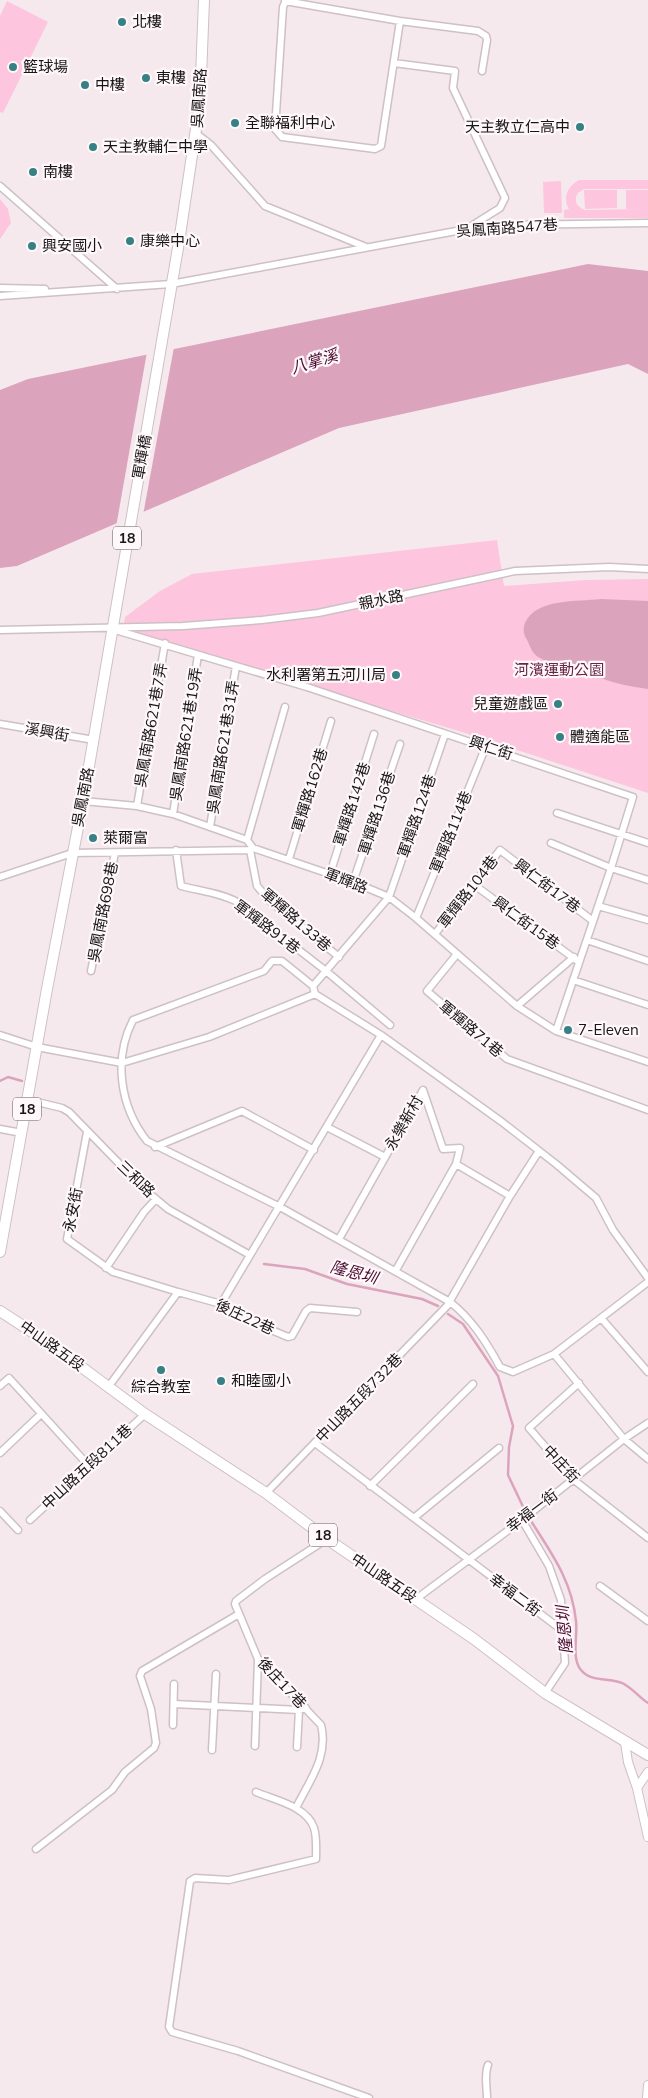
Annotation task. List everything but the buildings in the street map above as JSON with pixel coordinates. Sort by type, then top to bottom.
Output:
[{"type":"main road","name":"吳鳳南路","points":[[171,284],[197,134],[202,80],[204,0]]},
{"type":"main road","name":"軍輝橋","points":[[112,629],[171,284]]},
{"type":"main road","name":"吳鳳南路","points":[[37,1047],[94,740],[112,629]]},
{"type":"main road","name":"18","points":[[0,1252],[3,1220],[22,1133],[37,1047]]},
{"type":"main road","name":"中山路五段","points":[[0,1311],[49,1343],[145,1414],[266,1493],[327,1539],[416,1599],[545,1693],[625,1743],[648,1755]]},
{"type":"street","points":[[400,21],[383,142],[379,149],[278,136],[275,129],[276,110],[282,25],[286,0],[400,21],[483,33],[487,40],[482,71]]},
{"type":"street","points":[[394,63],[455,71],[453,88],[505,198],[500,208],[467,229]]},
{"type":"street","points":[[197,134],[211,145],[265,206],[368,248]]},
{"type":"street","points":[[0,186],[117,289]]},
{"type":"street","name":"吳鳳南路547巷","points":[[87,290],[171,284],[467,229],[506,225],[648,223]]},
{"type":"street","points":[[0,288],[87,290]]},
{"type":"street","points":[[0,296],[87,290]]},
{"type":"street","name":"親水路","points":[[112,629],[202,625],[318,613],[515,571],[609,567],[648,569]]},
{"type":"street","points":[[0,630],[62,627],[112,629]]},
{"type":"street","name":"興仁街","points":[[112,629],[307,686],[633,796],[594,921],[587,940],[576,959],[573,980],[556,1031]]},
{"type":"street","name":"吳鳳南路621巷7弄","points":[[137,806],[165,643]]},
{"type":"street","name":"吳鳳南路621巷19弄","points":[[173,814],[198,655]]},
{"type":"street","name":"吳鳳南路621巷31弄","points":[[210,827],[236,666]]},
{"type":"street","points":[[247,840],[285,707]]},
{"type":"street","name":"軍輝路162巷","points":[[289,859],[331,721]]},
{"type":"street","name":"溪興街","points":[[0,724],[94,740]]},
{"type":"street","name":"軍輝路142巷","points":[[330,874],[374,734]]},
{"type":"street","name":"軍輝路124巷","points":[[389,897],[445,734]]},
{"type":"street","name":"軍輝路136巷","points":[[354,882],[400,744]]},
{"type":"street","name":"軍輝路114巷","points":[[416,918],[486,746]]},
{"type":"street","points":[[83,801],[137,806],[173,814],[247,840],[252,849]]},
{"type":"street","points":[[557,813],[648,844]]},
{"type":"street","points":[[551,843],[612,868],[648,880]]},
{"type":"street","name":"軍輝路","points":[[0,877],[72,853],[252,849],[289,859],[354,882],[389,897],[435,934],[517,1006],[556,1031],[648,1062]]},
{"type":"street","name":"軍輝路133巷","points":[[252,849],[257,886],[270,901],[339,957]]},
{"type":"street","name":"軍輝路91巷","points":[[176,850],[181,886],[208,894],[227,896],[237,902],[326,971],[390,1025]]},
{"type":"street","name":"軍輝路104巷","points":[[435,934],[500,850]]},
{"type":"street","name":"興仁街17巷","points":[[500,850],[594,921]]},
{"type":"street","name":"吳鳳南路698巷","points":[[91,971],[114,853]]},
{"type":"street","name":"興仁街15巷","points":[[473,884],[576,959]]},
{"type":"street","points":[[313,986],[389,897]]},
{"type":"street","points":[[598,906],[648,920]]},
{"type":"street","points":[[587,940],[648,961]]},
{"type":"street","name":"軍輝路71巷","points":[[458,954],[427,991],[506,1059],[648,1110]]},
{"type":"street","points":[[517,1006],[576,959]]},
{"type":"street","points":[[648,1278],[613,1230],[596,1198],[540,1151],[381,1036],[315,994],[313,986],[282,961],[272,961],[264,971],[133,1020],[127,1033],[121,1079],[135,1127],[147,1142],[280,1207],[396,1270],[450,1302],[461,1311],[488,1344],[500,1367],[513,1372],[554,1354],[648,1282]]},
{"type":"street","points":[[573,980],[648,1005]]},
{"type":"street","points":[[0,1035],[37,1047],[122,1063],[209,1037],[315,994]]},
{"type":"street","points":[[221,1304],[381,1036]]},
{"type":"street","name":"永樂新村","points":[[339,1239],[423,1090],[443,1149],[460,1148],[456,1164]]},
{"type":"street","name":"三和路","points":[[28,1100],[62,1108],[69,1112],[87,1132],[168,1209],[219,1240],[250,1255]]},
{"type":"street","points":[[155,1147],[242,1111],[314,1150]]},
{"type":"street","points":[[327,1127],[385,1157]]},
{"type":"street","points":[[0,1129],[22,1133]]},
{"type":"street","name":"永安街","points":[[87,1132],[67,1239],[106,1268]]},
{"type":"street","points":[[450,1302],[510,1196],[540,1151]]},
{"type":"street","points":[[396,1270],[456,1164],[510,1196]]},
{"type":"street","points":[[106,1268],[144,1212],[156,1199]]},
{"type":"street","name":"後庄22巷","points":[[106,1268],[113,1272],[221,1304],[231,1313],[288,1337],[292,1336],[306,1311],[310,1308],[357,1312]]},
{"type":"street","points":[[109,1386],[178,1292]]},
{"type":"street","name":"中山路五段732巷","points":[[266,1493],[450,1302]]},
{"type":"street","points":[[601,1318],[648,1372]]},
{"type":"street","points":[[554,1354],[624,1439],[648,1459]]},
{"type":"street","points":[[0,1386],[9,1378],[90,1466]]},
{"type":"street","points":[[370,1486],[473,1384]]},
{"type":"street","name":"中庄街","points":[[579,1384],[529,1428],[574,1480],[648,1538]]},
{"type":"street","points":[[0,1453],[41,1414]]},
{"type":"street","name":"中山路五段811巷","points":[[30,1520],[145,1414]]},
{"type":"street","name":"幸福一街","points":[[416,1599],[574,1480],[624,1439],[648,1423]]},
{"type":"street","name":"幸福二街","points":[[315,1443],[563,1631]]},
{"type":"street","points":[[415,1517],[499,1448]]},
{"type":"street","points":[[0,1511],[18,1530]]},
{"type":"street","points":[[522,1520],[549,1566],[561,1600],[565,1663],[545,1693]]},
{"type":"street","points":[[36,1849],[112,1790],[125,1772],[154,1748],[156,1743],[150,1709],[140,1676],[142,1671],[238,1614],[236,1601],[265,1579],[327,1539]]},
{"type":"street","points":[[600,1586],[648,1621]]},
{"type":"street","name":"後庄17巷","points":[[238,1614],[258,1659],[303,1709],[321,1725],[323,1733],[322,1755],[296,1808]]},
{"type":"street","points":[[255,1746],[258,1659]]},
{"type":"street","points":[[212,1750],[216,1674]]},
{"type":"street","points":[[173,1725],[174,1684]]},
{"type":"street","points":[[174,1704],[303,1709],[297,1747]]},
{"type":"street","points":[[625,1743],[628,1762],[638,1788],[648,1836]]},
{"type":"street","points":[[638,1788],[648,1772]]},
{"type":"street","points":[[256,1792],[296,1808],[310,1820],[315,1829],[316,1859],[229,1880],[195,1878],[190,1881],[169,2027],[172,2032],[238,2051],[369,2098]]},
{"type":"street","points":[[486,2098],[487,2080],[485,2073],[488,2065]]},
{"type":"street","points":[[647,2098],[648,2085]]},
{"type":"green space","name":"籃球場","points":[[7,1],[48,22],[3,113],[0,112],[0,16]]},
{"type":"green space","points":[[579,180],[648,180],[648,189],[584,189],[578,193],[576,201],[585,210],[646,209],[626,209],[626,190],[648,190],[648,218],[564,218],[564,210],[569,209],[566,201],[567,193]]},
{"type":"green space","points":[[561,181],[562,213],[544,213],[543,182]]},
{"type":"green space","points":[[584,190],[617,190],[617,208],[585,209]]},
{"type":"green space","points":[[0,199],[8,209],[11,223],[0,239]]},
{"type":"green space","name":"河濱運動公園","points":[[497,540],[504,586],[586,580],[648,579],[648,793],[462,732],[123,630],[125,617],[160,591],[192,574]]},
{"type":"water","name":"八掌溪","points":[[588,264],[648,271],[648,374],[628,364],[339,428],[17,566],[0,568],[0,390],[28,379]]},
{"type":"water","points":[[601,599],[648,601],[648,689],[603,679],[590,673],[549,662],[538,657],[531,648],[524,634],[524,627],[530,615],[538,609],[569,601]]},
{"type":"pier","points":[[174,347],[143,515],[116,527],[147,352]]},
{"type":"waterway","name":"隆恩圳","points":[[0,1081],[8,1077],[22,1081]]},
{"type":"waterway","name":"隆恩圳","points":[[264,1264],[305,1269],[347,1284],[422,1299],[438,1306]]},
{"type":"waterway","name":"隆恩圳","points":[[448,1314],[463,1324],[498,1376],[513,1426],[509,1447],[508,1475],[527,1515]]},
{"type":"waterway","name":"隆恩圳","points":[[531,1521],[566,1580],[574,1607],[576,1659],[581,1670],[590,1677],[624,1684],[648,1703]]},
{"type":"place","name":"北樓","points":[[122,22]]},
{"type":"place","name":"籃球場","points":[[13,67]]},
{"type":"place","name":"東樓","points":[[146,78]]},
{"type":"place","name":"中樓","points":[[85,85]]},
{"type":"place","name":"全聯福利中心","points":[[235,123]]},
{"type":"place","name":"天主教立仁高中","points":[[580,127]]},
{"type":"place","name":"天主教輔仁中學","points":[[93,147]]},
{"type":"place","name":"南樓","points":[[33,172]]},
{"type":"place","name":"康樂中心","points":[[130,241]]},
{"type":"place","name":"興安國小","points":[[32,246]]},
{"type":"place","name":"水利署第五河川局","points":[[396,675]]},
{"type":"place","name":"兒童遊戲區","points":[[558,704]]},
{"type":"place","name":"體適能區","points":[[560,737]]},
{"type":"place","name":"萊爾富","points":[[93,838]]},
{"type":"place","name":"7-Eleven","points":[[568,1030]]},
{"type":"place","name":"綜合教室","points":[[161,1370]]},
{"type":"place","name":"和睦國小","points":[[221,1381]]}]
